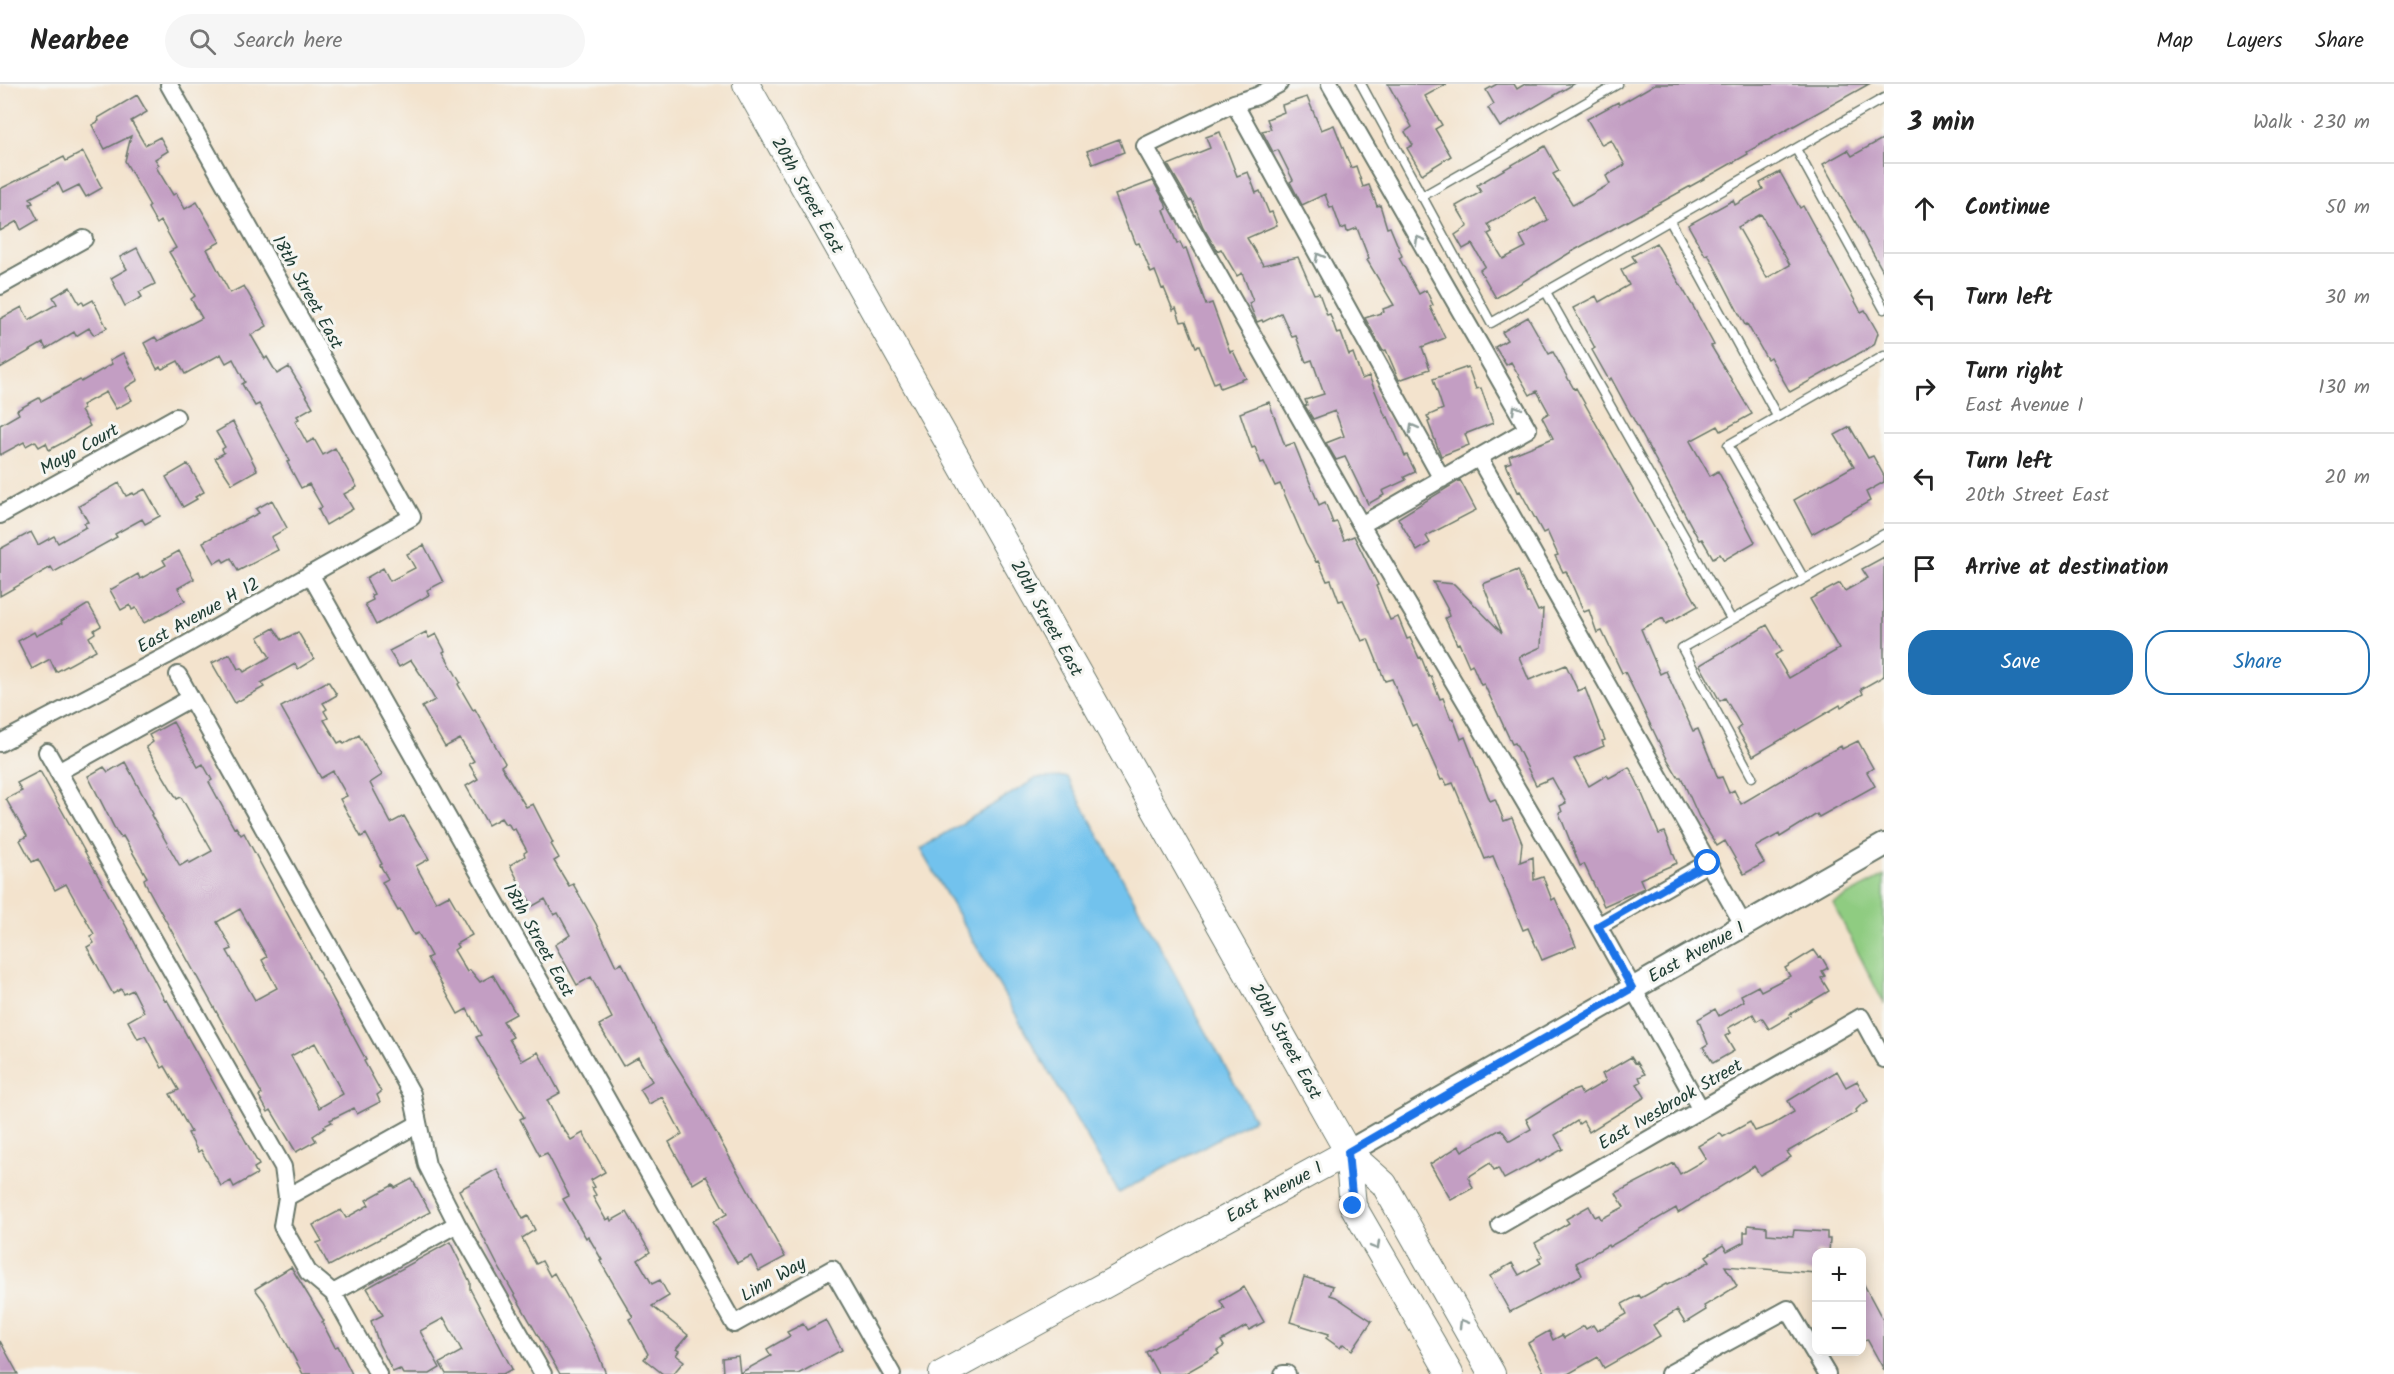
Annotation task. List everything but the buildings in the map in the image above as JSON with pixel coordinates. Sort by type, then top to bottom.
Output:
[{"type":"main road","name":"20th Street East","points":[[746,84],[1348,1152],[1384,1184],[1492,1374]]},
{"type":"main road","name":"East Avenue I","points":[[942,1374],[1348,1152],[1884,845]]},
{"type":"main road","name":"20th Street East","points":[[1348,1152],[1353,1206],[1450,1374]]},
{"type":"street","points":[[1279,84],[1145,146],[1361,525],[1598,926],[1700,1108]]},
{"type":"street","points":[[1330,84],[1528,429],[1361,525]]},
{"type":"street","name":"18th Street East","points":[[168,85],[412,518]]},
{"type":"street","points":[[1234,103],[1442,479]]},
{"type":"street","points":[[0,286],[84,239]]},
{"type":"street","name":"Mayo Court","points":[[0,515],[176,417]]},
{"type":"street","points":[[1479,458],[1744,926]]},
{"type":"street","name":"East Avenue H 12","points":[[0,743],[166,656],[412,518]]},
{"type":"street","name":"18th Street East","points":[[310,574],[734,1324]]},
{"type":"street","points":[[178,675],[412,1094],[427,1165],[456,1224],[543,1374]]},
{"type":"street","points":[[58,772],[191,698]]},
{"type":"street","points":[[47,752],[283,1167],[287,1197],[282,1226],[308,1272],[333,1293],[378,1374]]},
{"type":"street","points":[[1598,926],[1708,863]]},
{"type":"street","name":"East Ivesbrook Street","points":[[1500,1225],[1861,1017],[1884,1059]]},
{"type":"street","points":[[287,1197],[418,1124]]},
{"type":"street","points":[[333,1293],[456,1224]]},
{"type":"street","name":"Linn Way","points":[[734,1324],[832,1269],[892,1374]]},
{"type":"street","points":[[1669,1374],[1788,1309],[1827,1374]]},
{"type":"lane","points":[[1361,84],[1420,197],[1491,323],[1884,98]]},
{"type":"lane","points":[[1420,197],[1618,84]]},
{"type":"lane","points":[[1796,149],[1884,309]]},
{"type":"lane","points":[[1670,221],[1777,416]]},
{"type":"lane","points":[[1546,292],[1731,619]]},
{"type":"lane","points":[[1804,579],[1728,445],[1884,356]]},
{"type":"lane","points":[[1752,777],[1682,648],[1884,534]]},
{"type":"green space","points":[[1884,876],[1884,1004],[1833,903]]},
{"type":"water","points":[[1067,777],[1254,1119],[1119,1193],[920,849],[1037,778]]},
{"type":"route","points":[[1353,1206],[1348,1152],[1632,988],[1598,926],[1708,863]]}]
